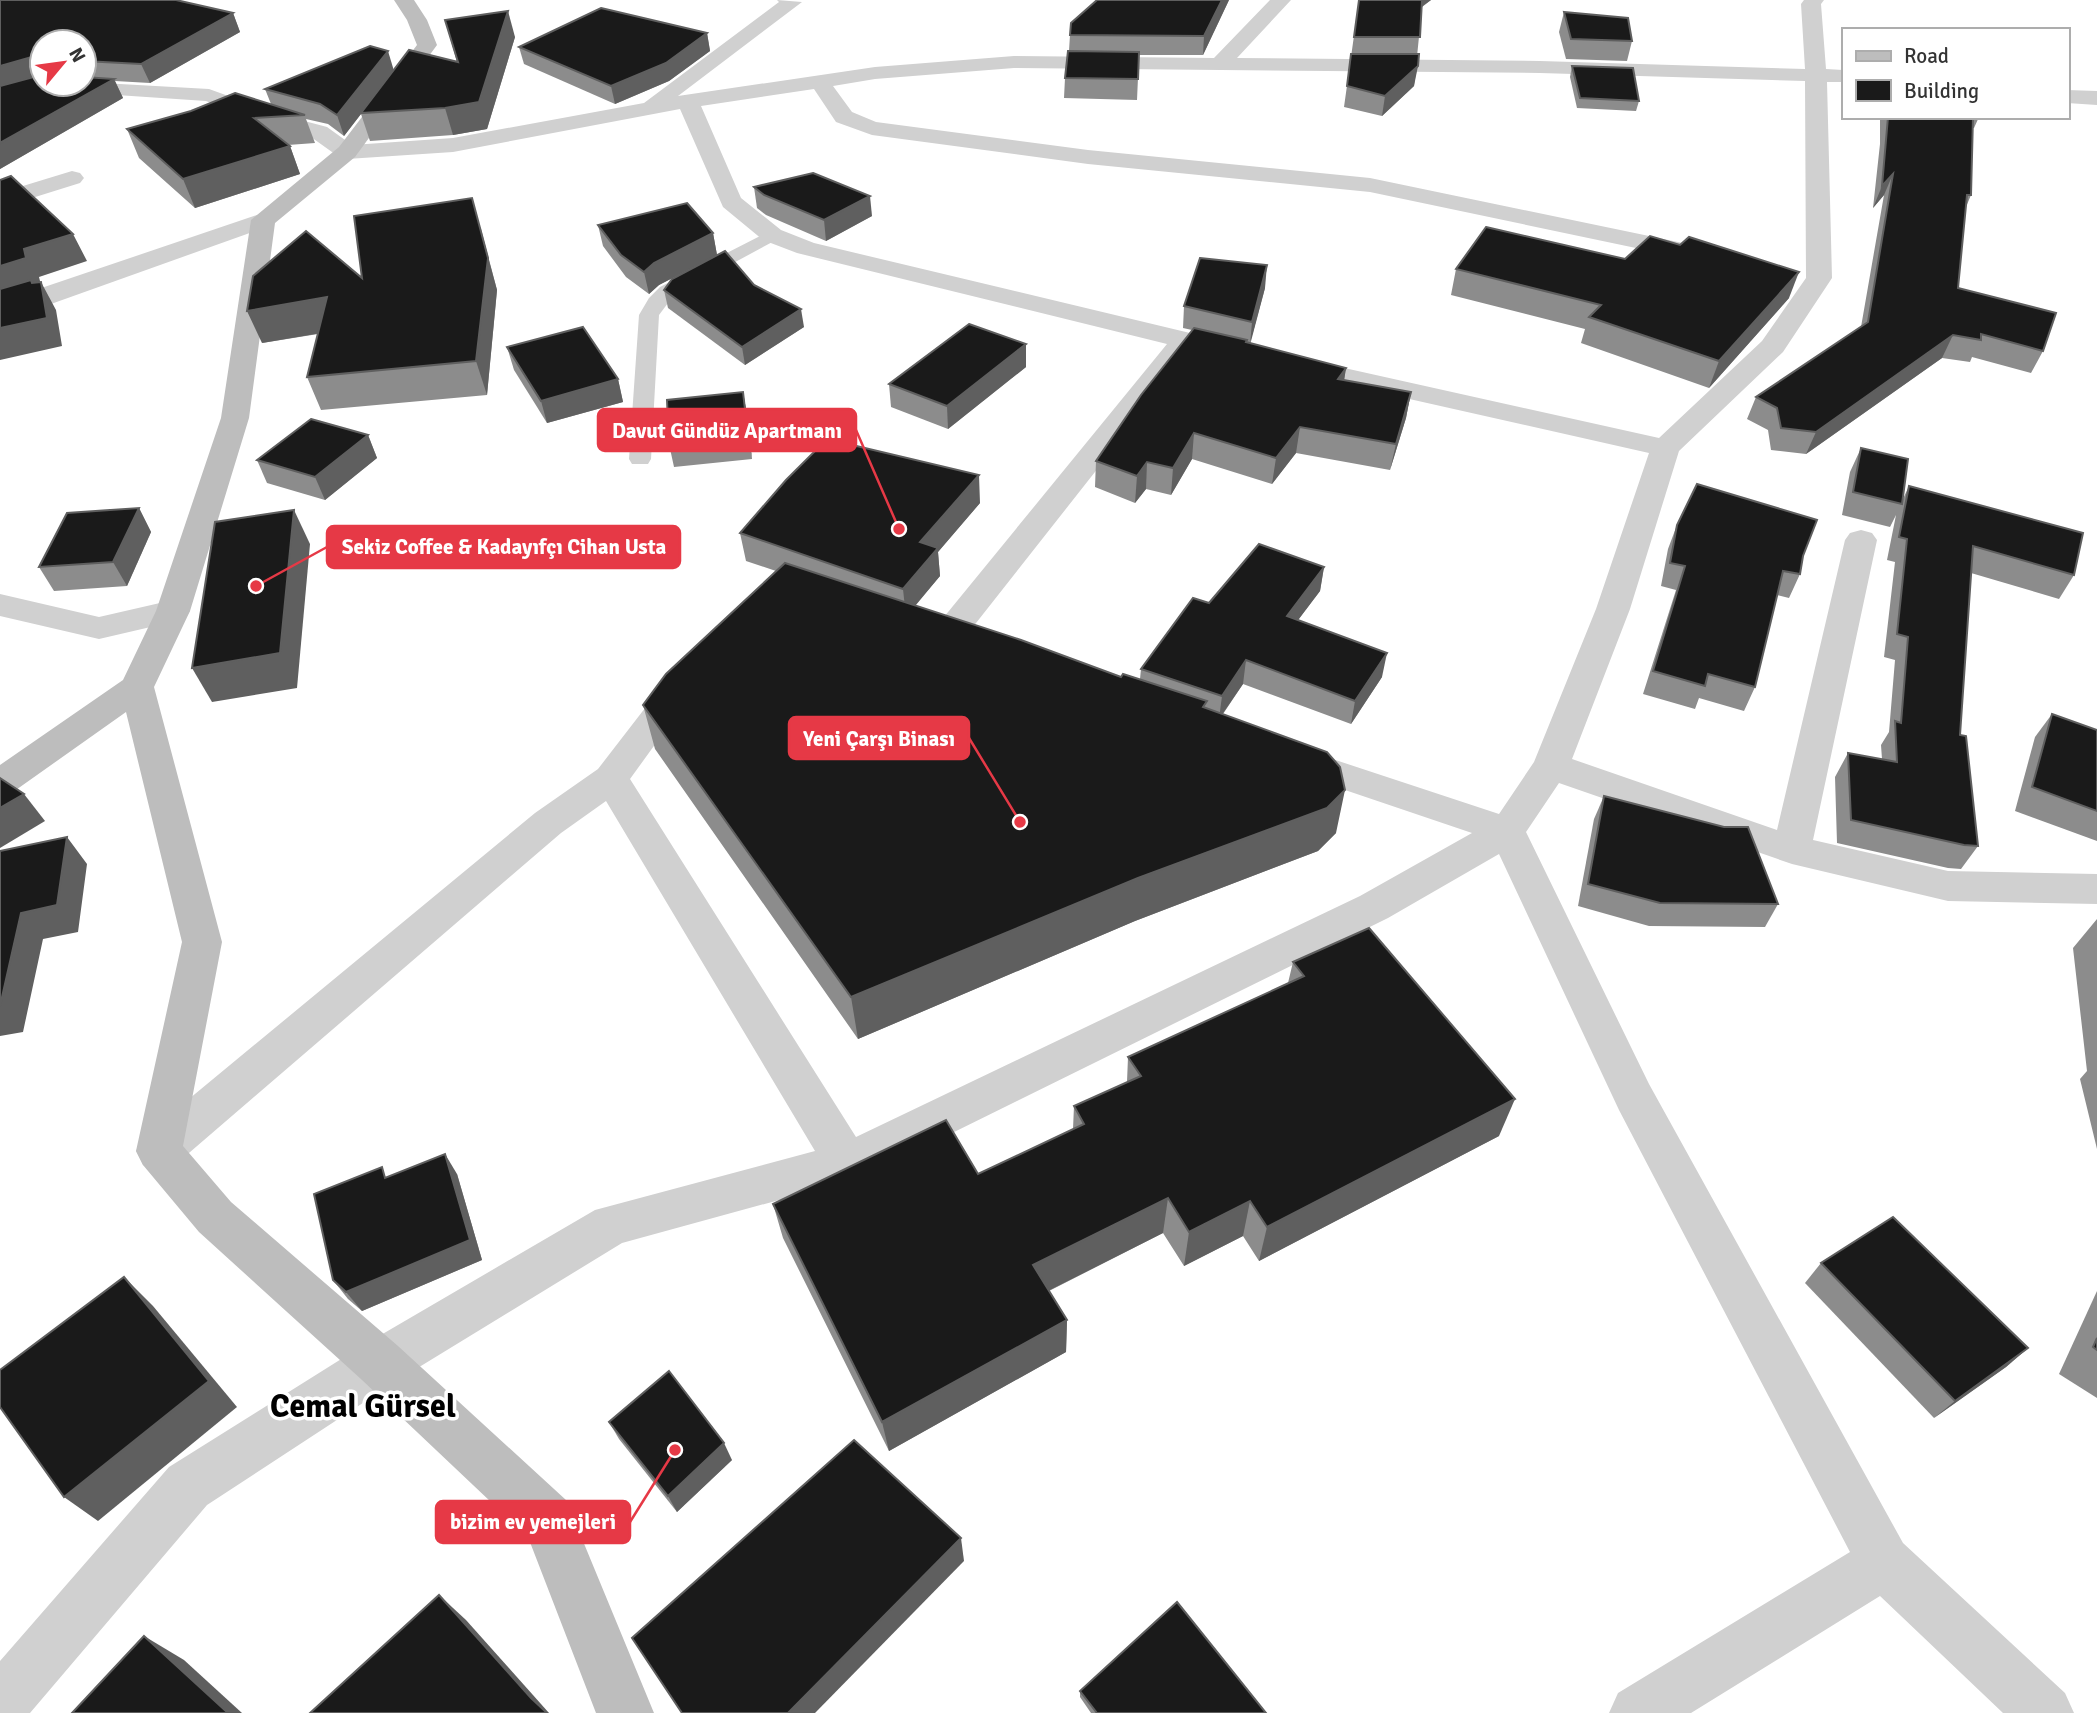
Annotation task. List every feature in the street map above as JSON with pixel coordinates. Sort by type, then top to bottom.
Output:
[{"type":"street","points":[[0,310],[42,298],[263,220],[347,152],[427,45],[417,20],[404,0]]},
{"type":"street","points":[[649,107],[792,2],[787,0]]},
{"type":"street","points":[[1218,66],[1281,0]]},
{"type":"street","points":[[0,1704],[188,1486],[380,1363],[611,1225],[847,1163],[1374,907],[1507,831],[1551,766],[1613,609],[1665,448],[1773,346],[1788,320],[1819,278],[1816,73],[1811,4],[1814,0]]},
{"type":"street","points":[[98,89],[209,95],[270,119],[319,132],[347,152],[453,145],[688,100],[875,73],[1014,62],[1540,67],[1816,73],[1842,76]]},
{"type":"street","points":[[819,81],[844,117],[872,128],[1088,157],[1370,185],[1710,256]]},
{"type":"street","points":[[2069,96],[2097,98]]},
{"type":"street","points":[[688,100],[731,202],[772,236],[806,248],[1224,350]]},
{"type":"street","points":[[0,201],[72,177]]},
{"type":"street","points":[[0,783],[136,687],[173,611],[235,418],[263,220]]},
{"type":"street","points":[[1791,273],[1819,278]]},
{"type":"street","points":[[892,626],[956,647],[1184,341]]},
{"type":"street","points":[[1264,359],[1665,448]]},
{"type":"street","points":[[1792,850],[1861,540]]},
{"type":"street","points":[[0,605],[99,628],[173,611]]},
{"type":"street","points":[[159,1151],[548,823],[611,778],[704,658]]},
{"type":"street","points":[[136,687],[202,942],[159,1151]]},
{"type":"street","points":[[1258,748],[1507,831],[1634,1097],[1884,1562],[2045,1713]]},
{"type":"street","points":[[1551,766],[1792,850],[1948,886],[2097,889]]},
{"type":"street","points":[[611,778],[847,1163]]},
{"type":"street","points":[[159,1151],[215,1217],[380,1363],[547,1519],[625,1713]]},
{"type":"street","points":[[1638,1713],[1884,1562]]},
{"type":"lane","points":[[640,459],[649,315],[656,302],[667,291],[772,236]]},
{"type":"building","points":[[0,0],[176,0],[233,13],[141,64],[98,62],[98,28],[28,28],[28,58],[0,66]]},
{"type":"building","points":[[1097,0],[1222,0],[1204,36],[1070,35],[1071,23]]},
{"type":"building","points":[[1359,0],[1422,0],[1420,37],[1354,37]]},
{"type":"building","points":[[601,8],[707,33],[666,63],[611,86],[519,47]]},
{"type":"building","points":[[508,11],[479,102],[445,108],[361,113],[409,50],[458,62],[445,20]]},
{"type":"building","points":[[1564,12],[1628,18],[1632,41],[1571,39]]},
{"type":"building","points":[[370,46],[388,51],[337,115],[320,104],[265,89]]},
{"type":"building","points":[[1068,51],[1139,52],[1138,79],[1065,78]]},
{"type":"building","points":[[1351,54],[1419,54],[1418,66],[1385,96],[1347,86]]},
{"type":"building","points":[[1572,66],[1633,68],[1639,101],[1580,98]]},
{"type":"building","points":[[28,78],[28,98],[80,98],[0,143],[0,86]]},
{"type":"building","points":[[98,78],[114,79],[98,88]]},
{"type":"building","points":[[235,93],[305,115],[254,118],[290,146],[183,179],[127,129],[191,111]]},
{"type":"building","points":[[1888,119],[1973,119],[1971,195],[1967,195],[1958,288],[2056,313],[2043,351],[1981,334],[1981,340],[1953,335],[1816,432],[1781,428],[1777,408],[1756,397],[1868,322],[1893,174],[1882,186]]},
{"type":"building","points":[[813,173],[870,196],[824,220],[764,195],[754,187]]},
{"type":"building","points":[[11,176],[73,234],[24,249],[26,258],[0,266],[0,180]]},
{"type":"building","points":[[472,198],[488,258],[476,361],[307,377],[327,297],[247,311],[253,276],[306,231],[362,278],[354,216]]},
{"type":"building","points":[[687,203],[713,233],[654,263],[644,272],[621,255],[598,225]]},
{"type":"building","points":[[1486,227],[1625,259],[1650,236],[1680,245],[1689,237],[1799,272],[1719,361],[1589,317],[1601,305],[1456,269]]},
{"type":"building","points":[[725,251],[754,285],[801,309],[742,347],[664,290],[672,279]]},
{"type":"building","points":[[1200,258],[1267,265],[1252,322],[1184,306]]},
{"type":"building","points":[[31,280],[32,283],[41,282],[47,318],[0,328],[0,289]]},
{"type":"building","points":[[969,324],[1026,344],[947,406],[889,384]]},
{"type":"building","points":[[583,327],[618,379],[541,401],[507,347]]},
{"type":"building","points":[[1194,328],[1346,368],[1338,379],[1411,392],[1396,444],[1300,427],[1276,458],[1194,433],[1173,468],[1147,462],[1137,476],[1096,461],[1141,395]]},
{"type":"building","points":[[743,392],[748,436],[669,444],[667,400]]},
{"type":"building","points":[[311,419],[368,435],[315,477],[257,460]]},
{"type":"building","points":[[827,439],[979,475],[920,542],[938,548],[903,589],[740,533],[786,480]]},
{"type":"building","points":[[1861,448],[1908,459],[1902,504],[1853,492]]},
{"type":"building","points":[[1697,484],[1817,520],[1803,556],[1800,574],[1783,571],[1755,687],[1708,674],[1705,686],[1653,671],[1685,566],[1670,563],[1677,525]]},
{"type":"building","points":[[1909,486],[2083,533],[2074,575],[1973,546],[1960,735],[1966,736],[1978,846],[1851,820],[1848,753],[1897,762],[1895,721],[1901,723],[1908,637],[1897,634],[1907,539],[1899,537]]},
{"type":"building","points":[[139,508],[113,562],[39,567],[67,513]]},
{"type":"building","points":[[294,510],[280,653],[192,668],[215,522]]},
{"type":"building","points":[[1259,544],[1324,567],[1287,616],[1387,653],[1355,701],[1246,660],[1222,696],[1141,669],[1193,598],[1209,603]]},
{"type":"building","points":[[785,563],[1021,640],[1121,677],[1123,674],[1207,701],[1203,707],[1327,752],[1340,767],[1345,790],[1327,808],[1138,878],[851,997],[643,705],[666,674]]},
{"type":"building","points":[[2052,714],[2097,730],[2097,811],[2032,787]]},
{"type":"building","points":[[0,778],[24,794],[0,808]]},
{"type":"building","points":[[1604,796],[1724,827],[1748,827],[1778,904],[1660,903],[1588,884]]},
{"type":"building","points":[[67,837],[57,905],[21,913],[0,1006],[0,851]]},
{"type":"building","points":[[1369,928],[1515,1099],[1267,1227],[1250,1201],[1189,1232],[1168,1198],[1033,1265],[1067,1320],[882,1422],[773,1204],[946,1120],[978,1174],[1084,1124],[1074,1106],[1141,1076],[1128,1057],[1304,976],[1293,962]]},
{"type":"building","points":[[445,1154],[470,1240],[346,1292],[333,1280],[314,1194],[382,1167],[385,1178]]},
{"type":"building","points":[[1893,1217],[2028,1348],[1955,1401],[1821,1263]]},
{"type":"building","points":[[124,1277],[209,1381],[64,1497],[0,1407],[0,1370]]},
{"type":"building","points":[[669,1371],[724,1443],[668,1496],[609,1422]]},
{"type":"building","points":[[854,1440],[961,1538],[788,1713],[682,1713],[632,1638]]},
{"type":"building","points":[[439,1595],[547,1713],[310,1713]]},
{"type":"building","points":[[1177,1602],[1266,1713],[1097,1713],[1080,1691]]},
{"type":"building","points":[[144,1636],[228,1713],[72,1713]]},
{"type":"place","name":"Davut Gündüz Apartmanı","points":[[899,529]]},
{"type":"place","name":"Sekiz Coffee & Kadayıfçı Cihan Usta","points":[[256,586]]},
{"type":"place","name":"Yeni Çarşı Binası","points":[[1020,822]]},
{"type":"place","name":"bizim ev yemejleri","points":[[675,1450]]},
{"type":"district","name":"Cemal Gürsel","points":[[363,1406]]}]
